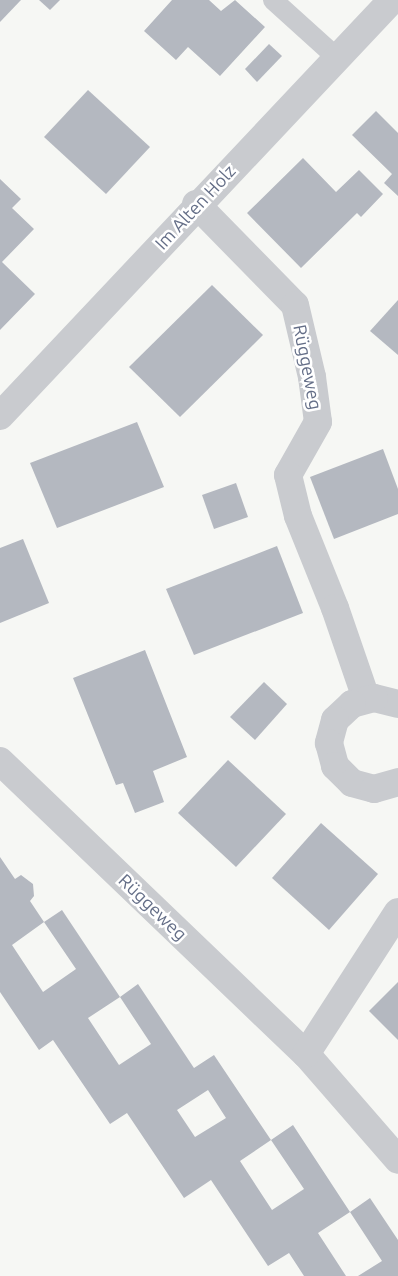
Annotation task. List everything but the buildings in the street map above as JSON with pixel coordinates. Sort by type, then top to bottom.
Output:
[{"type":"street","name":"Im Alten Holz","points":[[0,416],[196,204],[392,0]]},
{"type":"street","name":"Rüggeweg","points":[[196,204],[295,305],[312,377],[318,422],[288,475],[298,516],[335,608],[366,698]]},
{"type":"street","points":[[398,704],[366,698],[352,704],[335,720],[329,743],[335,766],[352,783],[374,789],[398,782]]},
{"type":"street","name":"Rüggeweg","points":[[0,761],[306,1054],[398,1160]]},
{"type":"street","points":[[306,1054],[398,912]]},
{"type":"lane","points":[[273,0],[336,57]]}]
